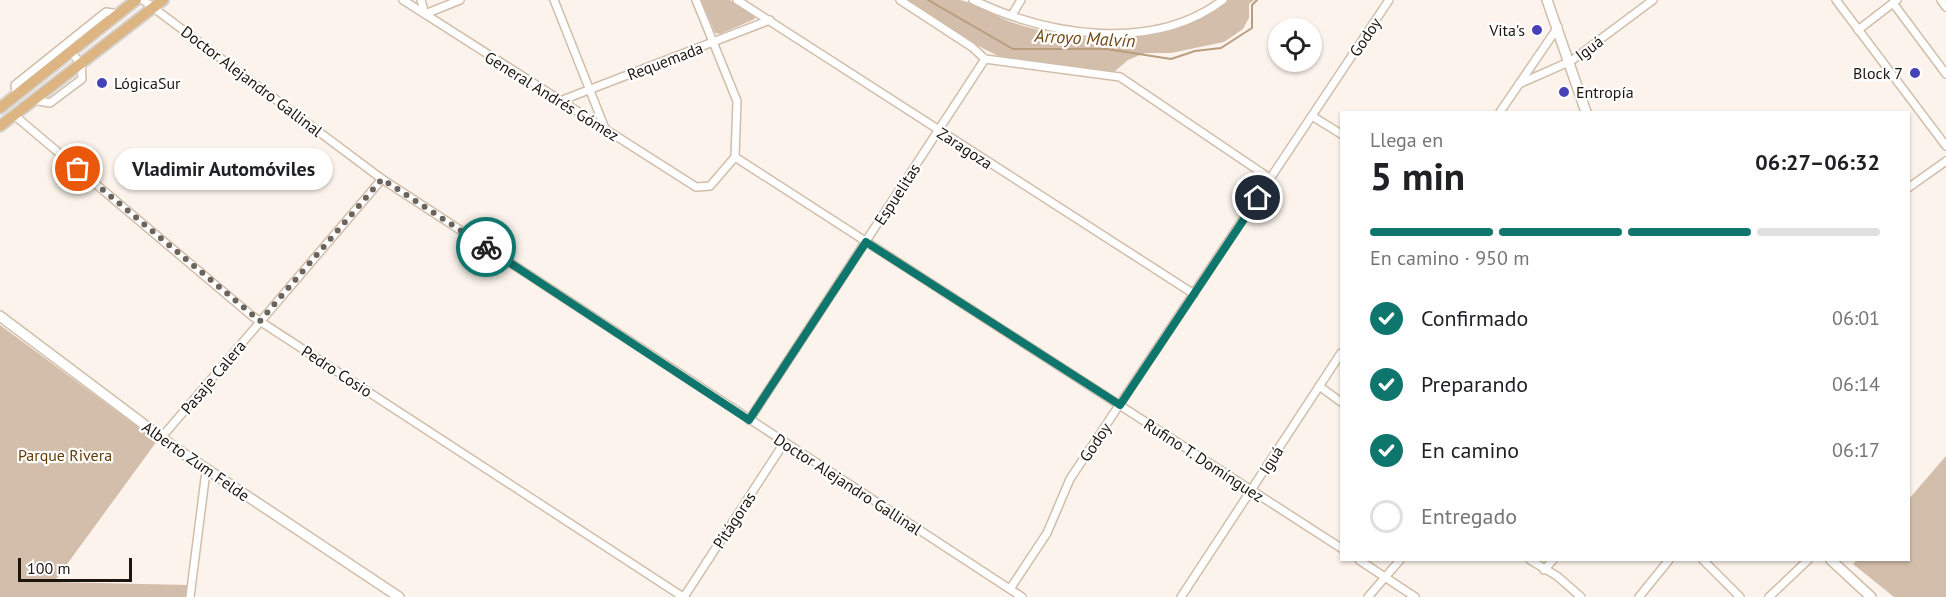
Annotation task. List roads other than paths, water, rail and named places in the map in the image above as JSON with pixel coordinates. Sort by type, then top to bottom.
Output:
[{"type":"main road","points":[[1,106],[70,51],[140,0]]},
{"type":"main road","points":[[95,52],[108,33],[138,10],[140,0]]},
{"type":"main road","points":[[0,126],[81,64],[153,4],[163,0]]},
{"type":"street","name":"Doctor Alejandro Gallinal","points":[[140,0],[153,4],[382,179],[1022,597]]},
{"type":"street","name":"General Andrés Gómez","points":[[403,0],[696,187],[704,189],[710,186],[735,157]]},
{"type":"street","points":[[421,0],[425,14],[460,0]]},
{"type":"street","points":[[554,0],[606,131]]},
{"type":"street","points":[[696,0],[737,101],[735,157]]},
{"type":"street","name":"Zaragoza","points":[[737,0],[1194,294]]},
{"type":"street","points":[[900,0],[972,47],[985,59],[1120,77],[1271,179]]},
{"type":"street","points":[[973,0],[1012,15],[1074,31],[1137,31],[1175,25],[1196,17],[1223,0]]},
{"type":"street","points":[[1012,15],[1021,0]]},
{"type":"street","name":"Godoy","points":[[1010,589],[1047,533],[1070,479],[1389,0]]},
{"type":"street","points":[[1547,0],[1571,61],[1586,111]]},
{"type":"street","name":"Iguá","points":[[1519,84],[1571,61],[1653,0]]},
{"type":"street","points":[[1836,0],[1946,146]]},
{"type":"street","points":[[1941,0],[1946,7]]},
{"type":"street","points":[[1858,30],[1895,2],[1946,74]]},
{"type":"street","points":[[16,96],[15,85],[105,12],[119,14]]},
{"type":"street","name":"Requemada","points":[[560,101],[770,20]]},
{"type":"street","name":"Iguá","points":[[1501,111],[1558,27]]},
{"type":"street","points":[[70,51],[81,64]]},
{"type":"street","name":"Espuelitas","points":[[749,420],[985,59]]},
{"type":"street","points":[[1536,60],[1546,72]]},
{"type":"street","name":"Pedro Cosio","points":[[14,115],[260,321],[683,597]]},
{"type":"street","points":[[1312,116],[1340,133]]},
{"type":"street","name":"Rufino T. Domínguez","points":[[735,157],[1243,487],[1251,489],[1340,547]]},
{"type":"street","points":[[1910,187],[1946,161]]},
{"type":"street","name":"Pasaje Calera","points":[[161,438],[382,179]]},
{"type":"street","name":"Alberto Zum Felde","points":[[0,316],[206,471],[399,597]]},
{"type":"street","name":"Iguá","points":[[1181,597],[1340,354]]},
{"type":"street","points":[[1319,386],[1340,401]]},
{"type":"street","name":"Pitágoras","points":[[683,597],[784,443]]},
{"type":"street","points":[[190,597],[206,471]]},
{"type":"street","points":[[1361,561],[1414,597]]},
{"type":"street","points":[[1368,597],[1399,561]]},
{"type":"street","points":[[1531,561],[1557,576],[1581,597]]},
{"type":"street","points":[[1544,570],[1551,561]]},
{"type":"street","points":[[1639,597],[1668,561]]},
{"type":"street","points":[[1704,561],[1740,597]]},
{"type":"street","points":[[1769,597],[1807,561]]},
{"type":"street","points":[[1832,561],[1871,597]]},
{"type":"waterway","name":"Arroyo Malvín","points":[[928,0],[1013,49],[1107,49],[1171,59],[1195,51],[1221,48],[1252,28],[1252,5],[1257,0]]},
{"type":"place","name":"Vita's","points":[[1537,30]]},
{"type":"place","name":"Block 7","points":[[1915,73]]},
{"type":"place","name":"LógicaSur","points":[[102,83]]},
{"type":"place","name":"Entropía","points":[[1564,92]]},
{"type":"place","name":"Vladimir Automóviles","points":[[78,169]]},
{"type":"park label","name":"Parque Rivera","points":[[65,455]]}]
